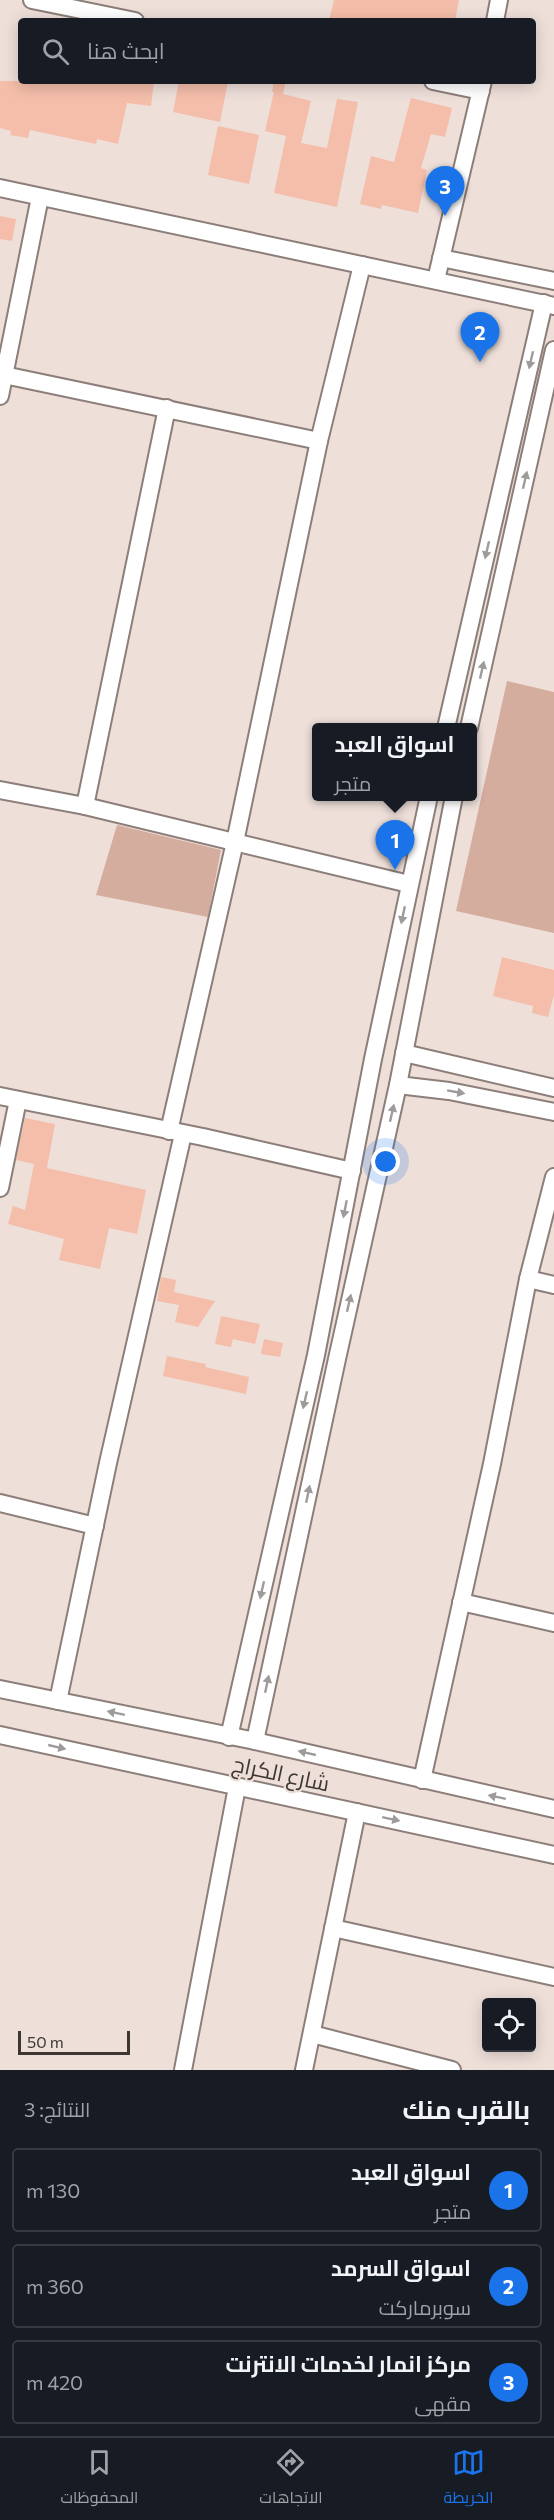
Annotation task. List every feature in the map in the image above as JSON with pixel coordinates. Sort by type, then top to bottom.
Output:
[{"type":"street","points":[[32,0],[81,5],[125,18]]},
{"type":"street","points":[[496,18],[499,0]]},
{"type":"street","points":[[436,280],[482,86],[462,84]]},
{"type":"street","points":[[0,188],[549,305],[447,723]]},
{"type":"street","points":[[0,396],[40,197]]},
{"type":"street","points":[[441,258],[554,281]]},
{"type":"street","points":[[58,1701],[319,441],[362,264]]},
{"type":"street","points":[[470,723],[554,350]]},
{"type":"street","points":[[4,375],[319,441]]},
{"type":"street","points":[[85,806],[167,408]]},
{"type":"street","points":[[0,790],[85,806],[409,884]]},
{"type":"street","points":[[255,1742],[398,1085],[453,801]]},
{"type":"street","points":[[229,1737],[316,1355],[409,884],[428,803],[450,815]]},
{"type":"street","points":[[404,1053],[554,1088]]},
{"type":"street","points":[[496,1100],[501,1076]]},
{"type":"street","points":[[398,1085],[496,1100],[554,1112]]},
{"type":"street","points":[[0,1096],[352,1171]]},
{"type":"street","points":[[0,1188],[18,1100]]},
{"type":"street","points":[[423,1780],[492,1464],[528,1280],[554,1177]]},
{"type":"street","points":[[528,1280],[554,1285]]},
{"type":"street","points":[[316,1355],[337,1359]]},
{"type":"street","points":[[0,1503],[95,1526]]},
{"type":"street","points":[[461,1602],[554,1623]]},
{"type":"street","points":[[0,1689],[255,1742],[554,1809]]},
{"type":"street","name":"شارع الكراج","points":[[0,1735],[554,1855]]},
{"type":"street","points":[[183,2070],[237,1787]]},
{"type":"street","points":[[304,2070],[357,1812]]},
{"type":"street","points":[[333,1928],[554,1977]]},
{"type":"street","points":[[312,2034],[452,2070]]},
{"type":"shaded area","points":[[507,681],[554,692],[554,933],[456,911]]},
{"type":"shaded area","points":[[117,825],[221,850],[208,917],[96,895]]},
{"type":"building","points":[[334,0],[459,0],[456,18],[330,18]]},
{"type":"building","points":[[0,81],[18,81],[18,84],[154,84],[151,106],[127,103],[118,144],[97,139],[96,144],[30,130],[28,138],[10,135],[11,131],[0,128]]},
{"type":"building","points":[[178,84],[227,84],[220,122],[173,112]]},
{"type":"building","points":[[273,84],[285,84],[283,94],[311,101],[301,143],[327,148],[337,99],[358,102],[337,207],[274,193],[286,136],[265,131],[274,92],[272,92]]},
{"type":"building","points":[[411,98],[452,108],[445,137],[431,134],[421,168],[427,170],[418,213],[382,205],[381,209],[360,204],[371,156],[394,162]]},
{"type":"building","points":[[218,126],[259,135],[249,184],[208,175]]},
{"type":"building","points":[[0,216],[16,219],[12,241],[0,239]]},
{"type":"building","points":[[502,957],[554,970],[554,995],[548,1017],[532,1013],[533,1006],[493,996]]},
{"type":"building","points":[[25,1118],[55,1124],[47,1168],[146,1190],[137,1234],[109,1228],[100,1269],[59,1260],[64,1239],[8,1224],[13,1206],[25,1210],[34,1164],[16,1160]]},
{"type":"building","points":[[161,1277],[176,1280],[174,1292],[215,1301],[198,1327],[175,1322],[179,1305],[157,1301]]},
{"type":"building","points":[[221,1316],[260,1324],[255,1344],[233,1339],[231,1347],[215,1344]]},
{"type":"building","points":[[264,1339],[283,1343],[280,1357],[261,1354]]},
{"type":"building","points":[[167,1356],[206,1364],[205,1367],[249,1377],[246,1394],[163,1376]]},
{"type":"place","name":"مركز انمار لخدمات الانترنت","points":[[445,216]]},
{"type":"place","name":"اسواق السرمد","points":[[480,362]]},
{"type":"place","name":"اسواق العبد","points":[[395,870]]}]
